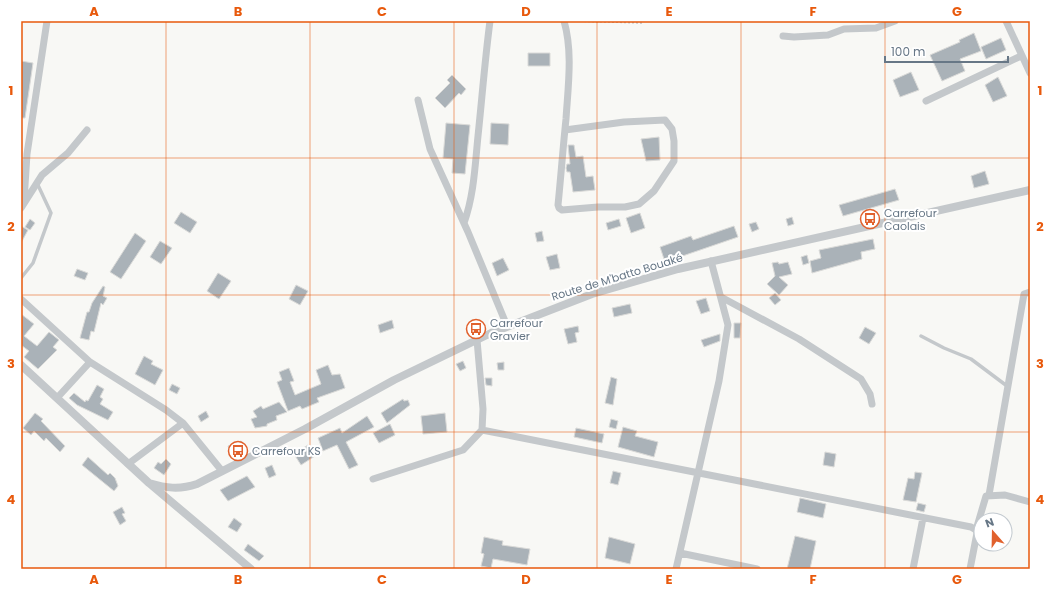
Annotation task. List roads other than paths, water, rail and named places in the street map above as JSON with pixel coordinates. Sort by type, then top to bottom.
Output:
[{"type":"street","points":[[22,205],[47,21]]},
{"type":"street","points":[[464,223],[471,206],[485,57],[490,21]]},
{"type":"street","points":[[564,21],[568,35],[569,75],[558,205],[562,210],[625,207],[639,204],[654,191],[674,161],[674,141],[672,129],[664,120],[624,122],[565,130]]},
{"type":"street","points":[[783,36],[794,37],[828,35],[844,30],[876,28],[895,21]]},
{"type":"street","points":[[1006,21],[1030,73]]},
{"type":"street","points":[[926,101],[1021,56]]},
{"type":"street","points":[[418,100],[430,149],[464,223],[507,326]]},
{"type":"street","points":[[22,205],[42,175],[68,153],[87,130]]},
{"type":"street","name":"Route de M'batto Bouaké","points":[[149,483],[164,487],[185,488],[222,471],[394,380],[477,340],[507,326],[592,294],[711,261],[1030,190]]},
{"type":"street","points":[[676,569],[719,381],[728,325],[711,261]]},
{"type":"street","points":[[981,512],[984,500],[989,495],[1024,294],[1030,292]]},
{"type":"street","points":[[721,297],[799,339],[861,379],[870,394],[872,404]]},
{"type":"street","points":[[21,299],[90,362],[166,410],[183,423],[222,471]]},
{"type":"street","points":[[373,479],[463,450],[482,430],[482,402],[477,340]]},
{"type":"street","points":[[57,398],[90,362]]},
{"type":"street","points":[[21,365],[149,483],[251,569]]},
{"type":"street","points":[[128,464],[183,423]]},
{"type":"street","points":[[482,430],[698,472],[973,529]]},
{"type":"street","points":[[989,495],[1005,495],[1030,502]]},
{"type":"street","points":[[913,569],[923,518]]},
{"type":"street","points":[[970,569],[973,552]]},
{"type":"street","points":[[680,553],[757,569]]},
{"type":"lane","points":[[21,278],[33,263],[51,213],[37,182]]},
{"type":"lane","points":[[921,336],[944,348],[971,359],[1008,387]]},
{"type":"place","name":"Carrefour Caolais","points":[[870,219]]},
{"type":"place","name":"Carrefour Gravier","points":[[476,329]]},
{"type":"place","name":"Carrefour KS","points":[[238,451]]}]
